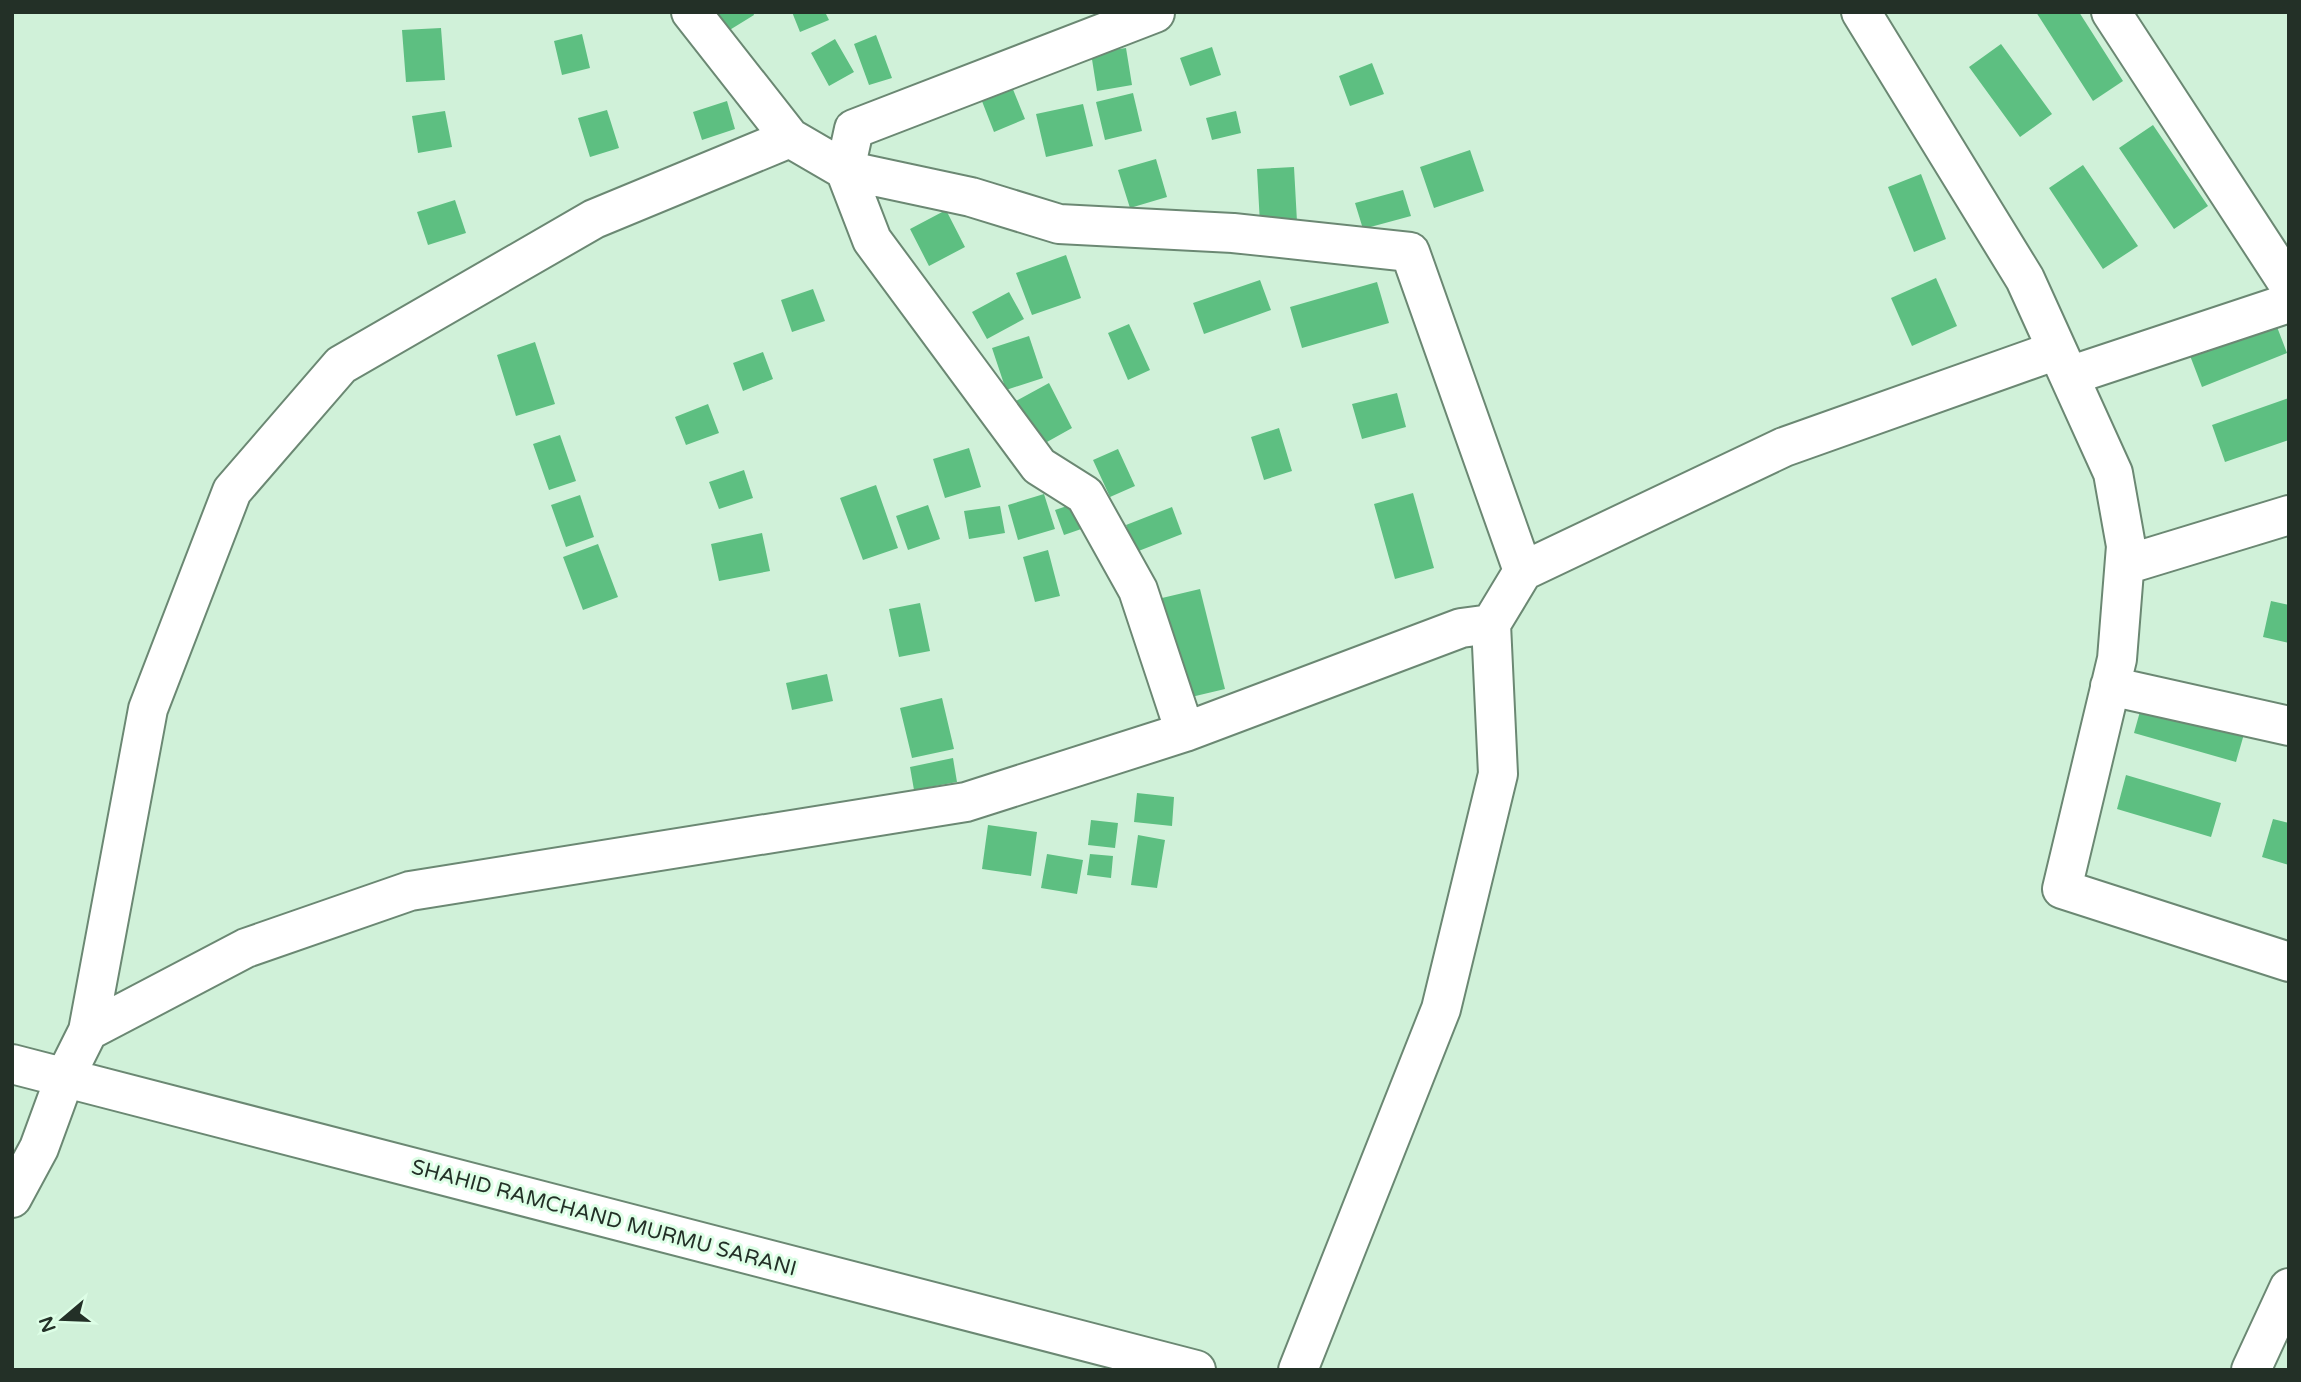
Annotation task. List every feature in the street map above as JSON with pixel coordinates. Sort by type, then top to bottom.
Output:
[{"type":"street","points":[[691,12],[790,138],[845,170],[971,197],[1059,224],[1233,233],[1410,252],[1524,571]]},
{"type":"street","points":[[1861,12],[2025,279],[2113,473],[2126,547],[2117,659],[2062,889],[2289,962]]},
{"type":"street","points":[[2111,12],[2289,285]]},
{"type":"street","points":[[1155,13],[853,129],[845,170],[872,240],[999,412],[1039,466],[1085,495],[1138,590],[1185,732]]},
{"type":"street","points":[[12,1198],[38,1148],[65,1077],[88,1031],[148,709],[232,491],[341,365],[594,219],[790,138]]},
{"type":"street","points":[[1298,1370],[1441,1009],[1498,774],[1492,624],[1524,571],[1784,447],[2063,363],[2289,303]]},
{"type":"street","points":[[2125,565],[2289,516]]},
{"type":"street","points":[[88,1031],[246,948],[410,891],[966,802],[1185,732],[1461,628],[1492,624]]},
{"type":"street","points":[[2110,686],[2289,726]]},
{"type":"street","name":"SHAHID RAMCHAND MURMU SARANI","points":[[12,1063],[1196,1370]]},
{"type":"street","points":[[2251,1370],[2289,1288]]},
{"type":"building","points":[[717,12],[753,12],[754,15],[728,31]]},
{"type":"building","points":[[792,12],[825,12],[829,20],[800,32]]},
{"type":"building","points":[[2036,12],[2079,12],[2123,81],[2093,101]]},
{"type":"building","points":[[441,28],[445,80],[406,82],[402,30]]},
{"type":"building","points":[[582,34],[590,68],[562,75],[554,41]]},
{"type":"building","points":[[876,35],[892,78],[869,85],[854,44]]},
{"type":"building","points":[[835,39],[854,72],[829,86],[811,53]]},
{"type":"building","points":[[2001,44],[2052,114],[2020,137],[1969,67]]},
{"type":"building","points":[[1212,47],[1221,75],[1190,86],[1180,58]]},
{"type":"building","points":[[1126,48],[1132,85],[1097,91],[1091,53]]},
{"type":"building","points":[[1372,63],[1384,94],[1350,106],[1339,76]]},
{"type":"building","points":[[1008,77],[1025,119],[994,132],[978,91]]},
{"type":"building","points":[[1133,93],[1142,131],[1105,140],[1096,102]]},
{"type":"building","points":[[727,101],[735,129],[702,140],[693,112]]},
{"type":"building","points":[[1083,104],[1093,146],[1046,157],[1036,114]]},
{"type":"building","points":[[607,110],[619,148],[590,157],[578,118]]},
{"type":"building","points":[[445,111],[452,147],[418,153],[412,116]]},
{"type":"building","points":[[1236,111],[1241,133],[1212,140],[1206,118]]},
{"type":"building","points":[[2153,125],[2208,206],[2174,229],[2119,148]]},
{"type":"building","points":[[1470,150],[1484,191],[1434,208],[1420,167]]},
{"type":"building","points":[[1156,159],[1167,197],[1130,208],[1118,170]]},
{"type":"building","points":[[2083,165],[2138,246],[2103,269],[2049,188]]},
{"type":"building","points":[[1294,167],[1297,222],[1260,224],[1257,169]]},
{"type":"building","points":[[1921,174],[1946,239],[1914,252],[1888,187]]},
{"type":"building","points":[[1403,190],[1411,216],[1363,229],[1355,203]]},
{"type":"building","points":[[455,200],[466,233],[428,245],[417,212]]},
{"type":"building","points":[[946,210],[965,247],[929,266],[910,229]]},
{"type":"building","points":[[1066,255],[1081,298],[1032,315],[1016,273]]},
{"type":"building","points":[[1936,278],[1957,326],[1912,346],[1891,298]]},
{"type":"building","points":[[1260,280],[1271,310],[1204,334],[1193,303]]},
{"type":"building","points":[[1377,282],[1389,323],[1302,348],[1290,307]]},
{"type":"building","points":[[813,289],[825,321],[792,332],[781,300]]},
{"type":"building","points":[[1009,292],[1024,319],[987,339],[972,312]]},
{"type":"building","points":[[2274,319],[2287,353],[2202,387],[2189,353]]},
{"type":"building","points":[[1129,324],[1150,370],[1128,380],[1108,333]]},
{"type":"building","points":[[1029,336],[1043,378],[1006,390],[992,348]]},
{"type":"building","points":[[535,342],[555,404],[516,416],[497,355]]},
{"type":"building","points":[[763,352],[773,379],[743,391],[733,363]]},
{"type":"building","points":[[1049,383],[1072,428],[1038,447],[1014,402]]},
{"type":"building","points":[[1397,393],[1406,427],[1362,439],[1352,404]]},
{"type":"building","points":[[2289,398],[2289,440],[2225,462],[2212,425]]},
{"type":"building","points":[[708,404],[719,433],[686,445],[675,417]]},
{"type":"building","points":[[1279,428],[1292,471],[1264,480],[1251,437]]},
{"type":"building","points":[[560,435],[576,481],[549,490],[533,444]]},
{"type":"building","points":[[969,448],[981,487],[945,498],[933,459]]},
{"type":"building","points":[[1118,449],[1135,486],[1110,497],[1093,460]]},
{"type":"building","points":[[744,470],[753,498],[719,509],[709,482]]},
{"type":"building","points":[[876,485],[898,548],[863,560],[840,498]]},
{"type":"building","points":[[1413,493],[1434,568],[1395,579],[1374,504]]},
{"type":"building","points":[[1044,494],[1055,529],[1018,540],[1008,505]]},
{"type":"building","points":[[580,495],[594,537],[566,547],[551,505]]},
{"type":"building","points":[[1079,502],[1087,527],[1064,535],[1055,510]]},
{"type":"building","points":[[928,505],[940,539],[908,550],[896,516]]},
{"type":"building","points":[[1000,506],[1005,533],[969,539],[964,511]]},
{"type":"building","points":[[1172,507],[1182,534],[1136,552],[1126,525]]},
{"type":"building","points":[[762,533],[770,571],[719,581],[711,544]]},
{"type":"building","points":[[598,544],[618,597],[583,610],[563,557]]},
{"type":"building","points":[[1048,550],[1060,596],[1035,602],[1023,557]]},
{"type":"building","points":[[1200,589],[1225,689],[1187,698],[1162,598]]},
{"type":"building","points":[[2271,601],[2289,605],[2289,643],[2263,637]]},
{"type":"building","points":[[920,603],[930,651],[899,657],[889,609]]},
{"type":"building","points":[[827,674],[833,701],[792,710],[786,683]]},
{"type":"building","points":[[2144,697],[2246,727],[2236,762],[2134,733]]},
{"type":"building","points":[[942,698],[954,749],[912,758],[900,708]]},
{"type":"building","points":[[953,758],[957,782],[914,790],[910,767]]},
{"type":"building","points":[[2126,775],[2221,803],[2211,837],[2117,809]]},
{"type":"building","points":[[1137,793],[1174,797],[1172,826],[1134,822]]},
{"type":"building","points":[[2273,819],[2289,823],[2289,865],[2262,857]]},
{"type":"building","points":[[1091,820],[1118,823],[1115,848],[1088,845]]},
{"type":"building","points":[[988,825],[1037,832],[1031,876],[982,869]]},
{"type":"building","points":[[1138,835],[1165,840],[1157,888],[1131,885]]},
{"type":"building","points":[[1047,854],[1083,860],[1077,894],[1041,888]]},
{"type":"building","points":[[1090,854],[1113,856],[1111,878],[1087,875]]}]
